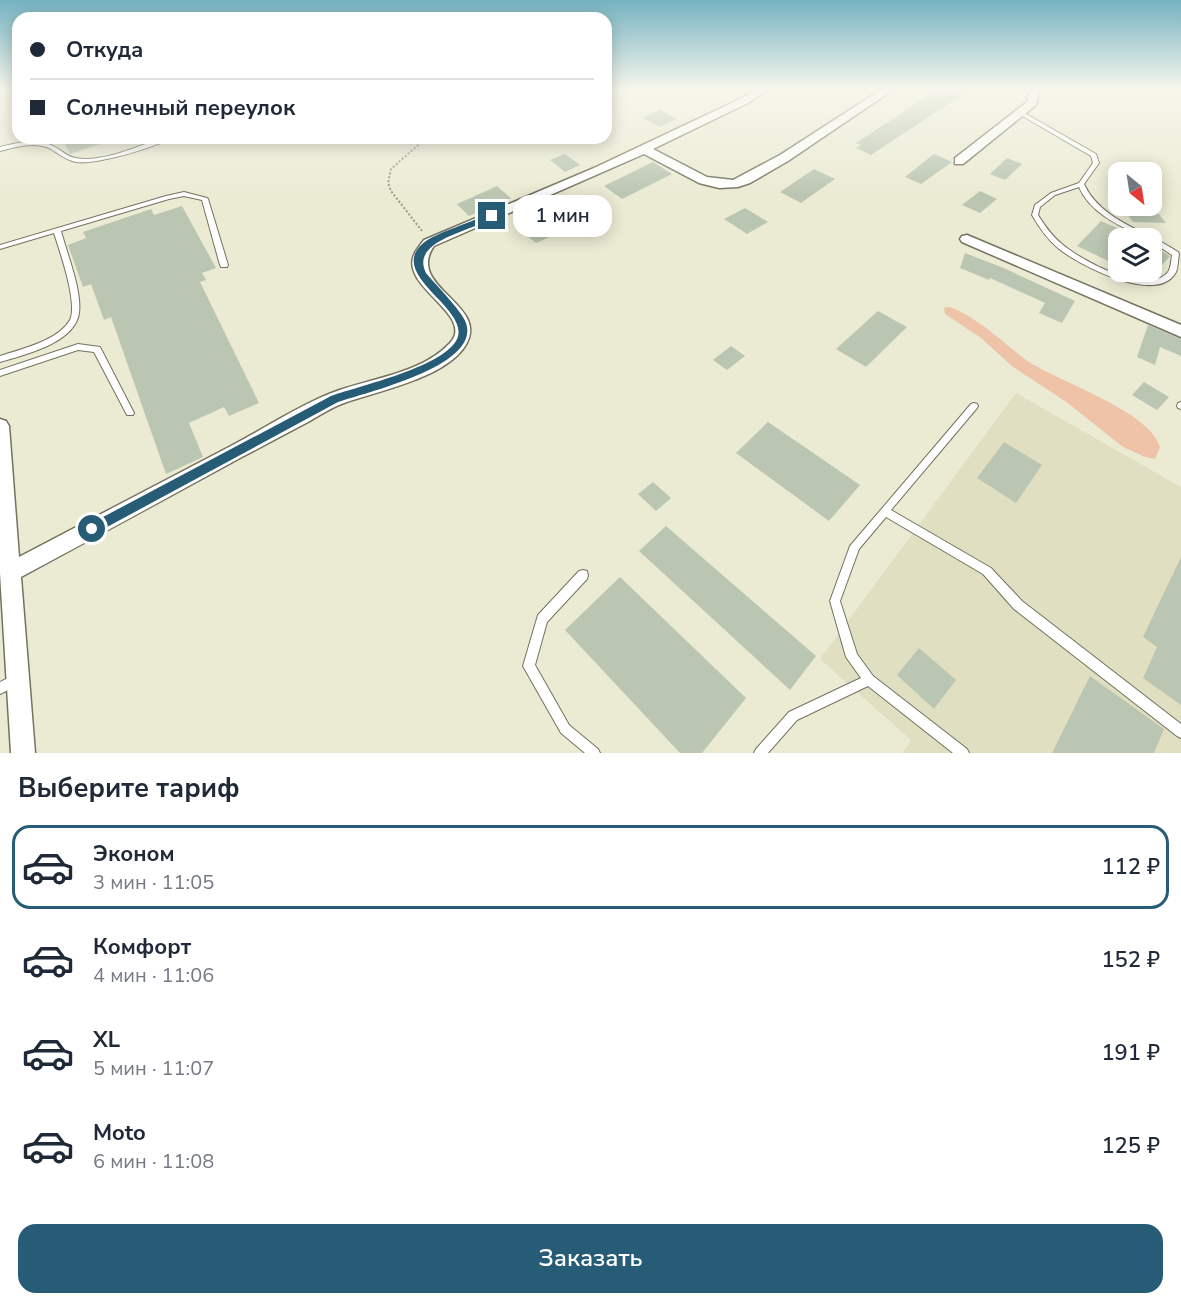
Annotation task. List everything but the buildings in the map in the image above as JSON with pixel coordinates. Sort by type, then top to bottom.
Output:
[{"type":"street","points":[[11,572],[335,399],[368,387],[407,377],[449,354],[459,344],[464,333],[461,322],[417,265],[418,256],[429,243],[598,171],[696,124]]},
{"type":"street","points":[[644,149],[703,180],[719,184],[734,184],[746,180],[784,158],[836,124]]},
{"type":"street","points":[[959,161],[1007,124]]},
{"type":"street","points":[[967,239],[1181,331]]},
{"type":"street","points":[[0,426],[4,535],[11,572],[9,684],[23,753]]},
{"type":"lane","points":[[1040,124],[1094,155],[1096,163],[1081,184],[1053,194],[1037,206],[1035,215],[1044,231],[1081,260],[1120,280],[1150,283],[1172,274],[1177,267],[1176,254],[1163,243],[1106,214],[1086,198],[1081,184]]},
{"type":"lane","points":[[0,149],[29,144]]},
{"type":"lane","points":[[39,144],[48,146],[66,158],[78,160],[112,155],[148,144]]},
{"type":"lane","points":[[0,247],[184,194],[205,199],[224,265]]},
{"type":"lane","points":[[0,359],[35,347],[62,333],[75,319],[76,304],[57,230]]},
{"type":"lane","points":[[0,373],[78,347],[96,349],[130,413]]},
{"type":"lane","points":[[963,753],[869,680],[852,657],[835,601],[855,546],[974,406]]},
{"type":"lane","points":[[886,512],[987,571],[1018,605],[1181,732]]},
{"type":"lane","points":[[583,575],[542,619],[529,666],[565,729],[594,753]]},
{"type":"lane","points":[[760,753],[793,716],[869,680]]},
{"type":"path","points":[[419,144],[391,169],[388,183],[391,191],[408,210],[429,243]]},
{"type":"shaded area","points":[[950,307],[981,324],[1040,369],[1101,398],[1139,421],[1152,434],[1160,447],[1155,459],[1123,447],[1065,401],[1013,367],[981,338],[945,314],[944,308]]},
{"type":"shaded area","points":[[1016,393],[1181,487],[1181,753],[902,753],[911,740],[820,659]]},
{"type":"route","points":[[92,529],[335,399],[368,387],[407,377],[449,354],[459,344],[464,333],[461,322],[422,274],[417,265],[418,256],[429,243],[492,216]]}]
